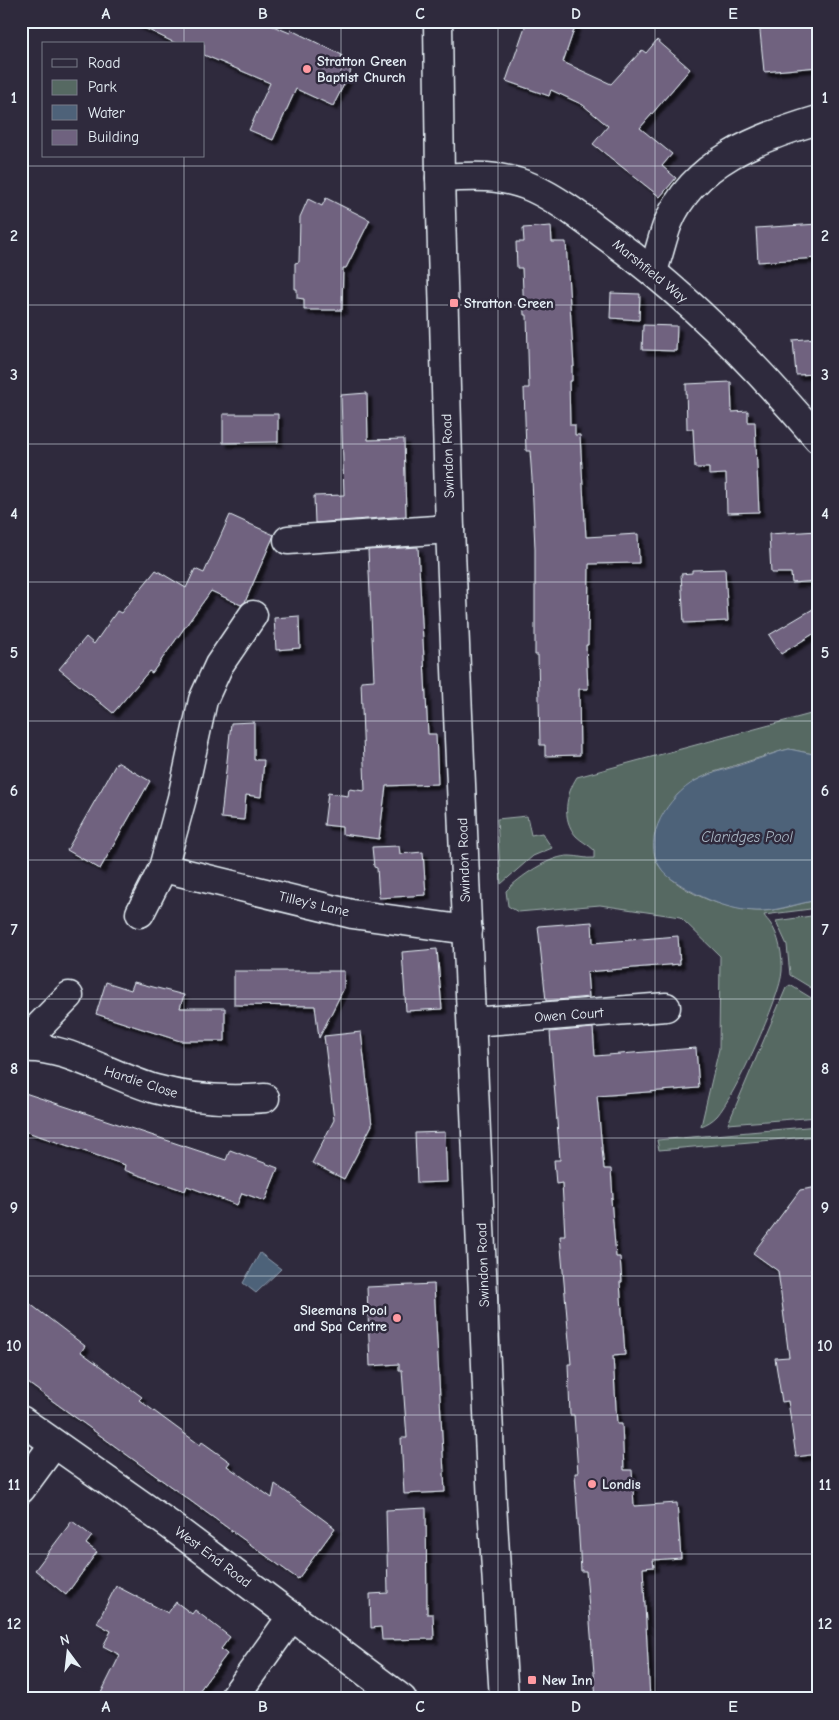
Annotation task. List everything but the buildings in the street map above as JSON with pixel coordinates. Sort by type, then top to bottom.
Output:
[{"type":"street","name":"Swindon Road","points":[[438,21],[440,178],[450,529],[492,1504],[504,1699]]},
{"type":"street","points":[[653,270],[668,223],[679,204],[700,178],[732,154],[756,141],[818,120]]},
{"type":"street","name":"Marshfield Way","points":[[440,178],[487,176],[532,188],[572,212],[653,270],[745,356],[818,439]]},
{"type":"street","points":[[288,540],[450,529]]},
{"type":"street","points":[[140,913],[163,868],[182,798],[203,700],[219,665],[253,615]]},
{"type":"street","name":"Tilley's Lane","points":[[163,868],[352,914],[468,930]]},
{"type":"street","points":[[21,1047],[69,996]]},
{"type":"street","name":"Owen Court","points":[[472,1022],[666,1007]]},
{"type":"street","name":"Hardie Close","points":[[21,1047],[48,1049],[154,1089],[192,1097],[234,1100],[265,1098]]},
{"type":"street","name":"West End Road","points":[[21,1420],[170,1525],[402,1699]]},
{"type":"street","points":[[21,1489],[54,1444]]},
{"type":"street","points":[[233,1699],[292,1616]]},
{"type":"green space","points":[[818,712],[818,755],[789,749],[711,773],[695,781],[677,795],[659,823],[656,861],[664,872],[675,881],[702,897],[733,907],[761,911],[775,910],[818,900],[818,908],[764,915],[776,933],[780,946],[782,971],[780,984],[756,1046],[734,1089],[717,1116],[701,1126],[719,1049],[720,956],[680,917],[600,905],[518,912],[508,906],[506,891],[519,879],[554,859],[570,856],[594,858],[594,850],[576,836],[568,822],[568,799],[577,777]]},
{"type":"green space","points":[[527,816],[531,835],[542,833],[552,848],[533,856],[501,884],[497,819]]},
{"type":"green space","points":[[818,915],[818,992],[790,975],[787,945],[776,921]]},
{"type":"green space","points":[[790,985],[818,1002],[818,1117],[728,1124],[786,988]]},
{"type":"green space","points":[[818,1126],[818,1136],[659,1150],[657,1140]]},
{"type":"water","name":"Claridges Pool","points":[[789,749],[818,755],[818,900],[762,911],[742,910],[722,905],[703,897],[665,874],[655,856],[654,843],[661,818],[676,796],[695,781],[715,772]]},
{"type":"water","points":[[260,1253],[281,1269],[256,1293],[243,1283]]},
{"type":"place","name":"Stratton Green Baptist Church","points":[[307,69]]},
{"type":"place","name":"Stratton Green","points":[[454,303]]},
{"type":"place","name":"Sleemans Pool and Spa Centre","points":[[397,1318]]},
{"type":"place","name":"Londis","points":[[592,1484]]},
{"type":"place","name":"New Inn","points":[[532,1680]]}]
